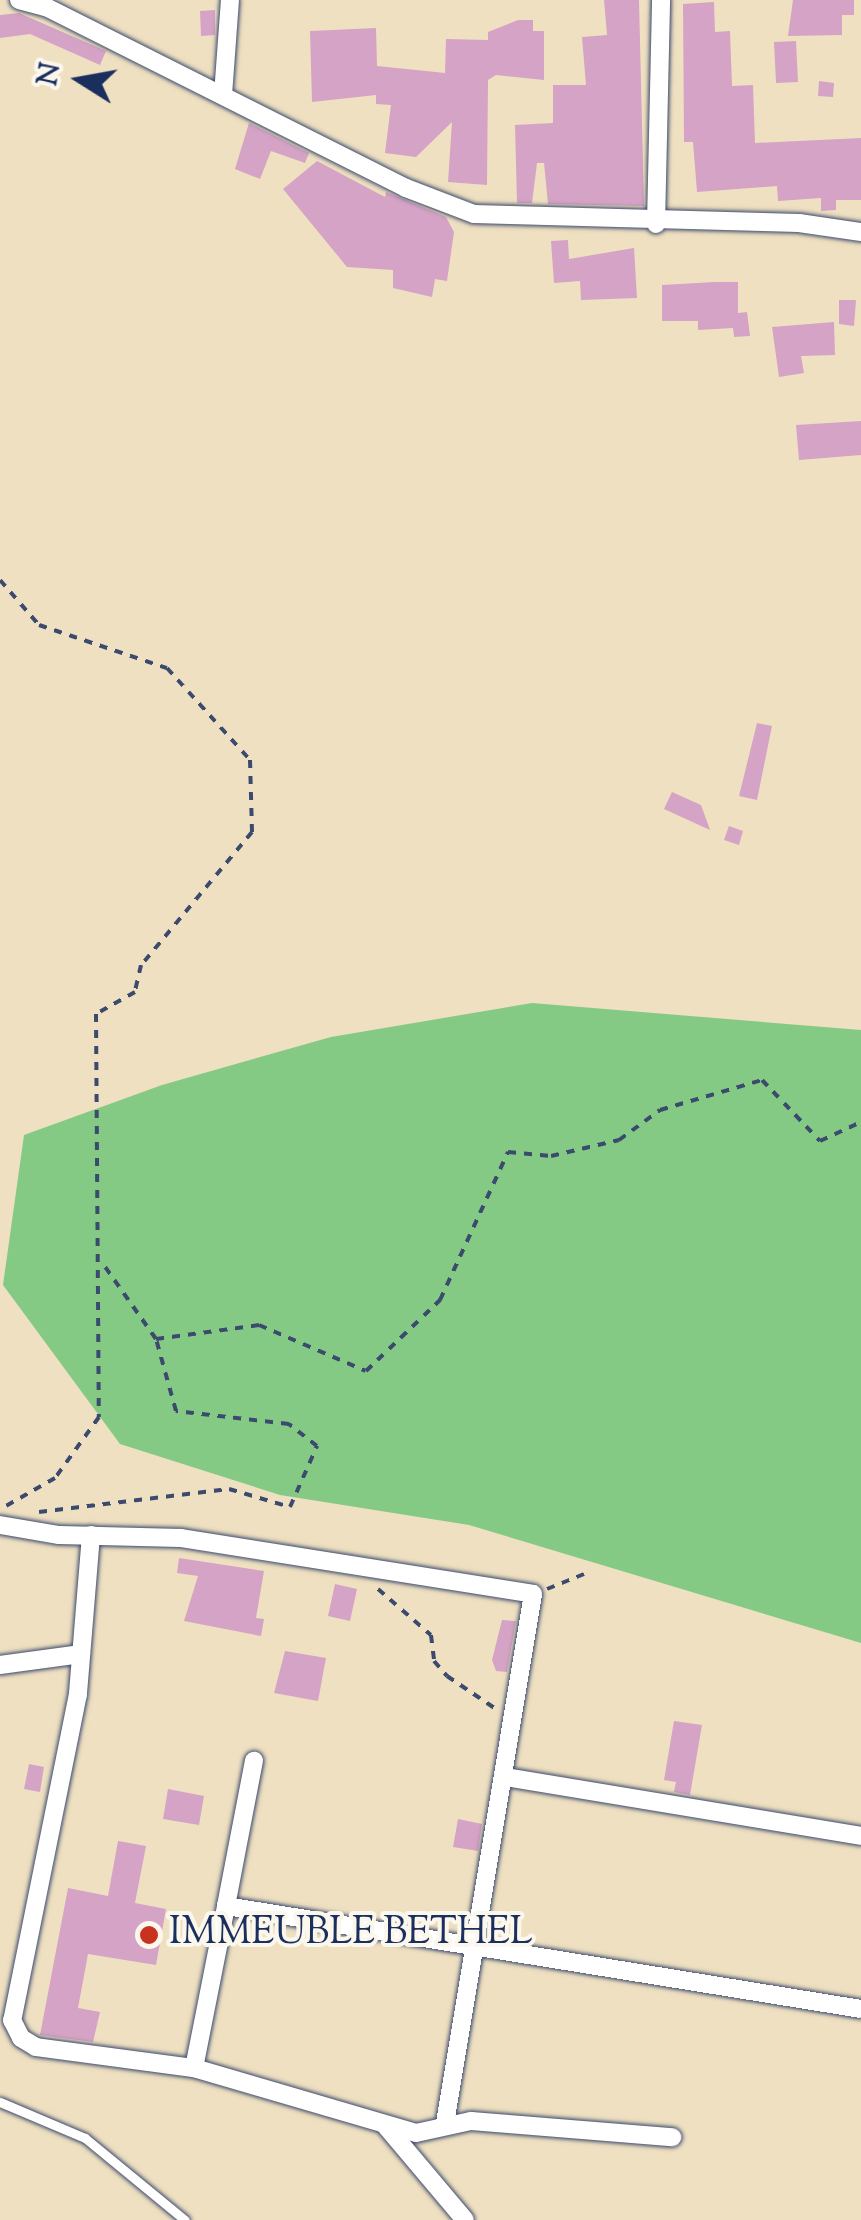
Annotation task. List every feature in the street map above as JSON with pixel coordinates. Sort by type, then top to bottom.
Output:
[{"type":"street","points":[[19,0],[224,95],[406,188],[474,214],[656,224],[799,223],[861,232]]},
{"type":"street","points":[[224,95],[230,0]]},
{"type":"street","points":[[656,224],[662,0]]},
{"type":"street","points":[[0,1525],[91,1535],[182,1538],[533,1594],[506,1777],[445,2123]]},
{"type":"street","points":[[91,1535],[81,1654],[12,2020],[21,2038],[36,2047],[194,2068],[416,2132],[445,2123],[672,2137]]},
{"type":"street","points":[[0,1665],[81,1654]]},
{"type":"street","points":[[194,2068],[254,1762]]},
{"type":"street","points":[[506,1777],[861,1836]]},
{"type":"street","points":[[226,1906],[861,2009]]},
{"type":"street","points":[[384,2124],[465,2220]]},
{"type":"lane","points":[[0,2102],[84,2138],[185,2220]]},
{"type":"path","points":[[0,580],[38,625],[167,668],[250,760],[252,832],[141,965],[136,992],[96,1014],[100,1417],[55,1478],[0,1509]]},
{"type":"path","points":[[156,1339],[258,1325],[366,1371],[440,1300],[508,1152],[551,1156],[618,1140],[660,1110],[762,1080],[820,1141],[861,1122]]},
{"type":"path","points":[[38,1512],[228,1490],[290,1506],[317,1446],[289,1424],[176,1411],[156,1339],[101,1261]]},
{"type":"path","points":[[0,1517],[19,1514]]},
{"type":"path","points":[[533,1594],[584,1574]]},
{"type":"path","points":[[376,1587],[430,1636],[434,1661],[447,1676],[499,1712]]},
{"type":"green space","points":[[532,1003],[861,1030],[861,1643],[469,1525],[280,1495],[120,1444],[3,1285],[24,1135],[162,1085],[331,1037]]},
{"type":"building","points":[[604,0],[639,0],[644,206],[548,204],[544,163],[537,163],[532,203],[517,203],[515,125],[553,123],[553,85],[586,85],[582,37],[607,35]]},
{"type":"building","points":[[793,0],[854,0],[854,15],[842,15],[842,35],[788,36]]},
{"type":"building","points":[[714,2],[715,32],[730,31],[732,86],[753,85],[755,143],[861,138],[861,200],[836,200],[836,210],[821,211],[821,198],[778,201],[777,186],[697,192],[693,142],[684,142],[683,4]]},
{"type":"building","points":[[215,10],[215,35],[201,36],[200,11]]},
{"type":"building","points":[[19,13],[106,51],[100,65],[30,34],[0,38],[0,15]]},
{"type":"building","points":[[518,20],[533,20],[533,31],[544,31],[544,80],[496,75],[488,80],[487,185],[448,182],[452,122],[416,157],[385,153],[391,105],[376,104],[376,95],[312,102],[310,31],[376,28],[377,66],[445,73],[446,39],[488,40],[488,32]]},
{"type":"building","points":[[796,41],[798,82],[776,83],[774,42]]},
{"type":"building","points":[[819,81],[834,83],[833,97],[818,96]]},
{"type":"building","points":[[249,123],[309,153],[305,163],[271,151],[260,179],[235,169]]},
{"type":"building","points":[[317,161],[385,197],[386,192],[446,217],[454,232],[447,281],[435,279],[432,297],[393,288],[393,270],[347,267],[283,189]]},
{"type":"building","points":[[568,240],[569,259],[634,248],[637,298],[581,300],[580,281],[554,283],[551,241]]},
{"type":"building","points":[[738,282],[738,313],[747,312],[750,336],[734,337],[733,328],[698,330],[698,321],[662,321],[662,285]]},
{"type":"building","points":[[839,300],[856,300],[854,326],[839,324]]},
{"type":"building","points":[[834,322],[835,355],[801,356],[804,373],[779,377],[772,327]]},
{"type":"building","points":[[861,421],[861,455],[799,460],[796,425]]},
{"type":"building","points":[[757,723],[772,726],[757,800],[739,796]]},
{"type":"building","points":[[672,792],[701,805],[710,830],[664,809]]},
{"type":"building","points":[[729,826],[743,831],[739,845],[724,840]]},
{"type":"building","points":[[179,1558],[264,1571],[256,1618],[264,1619],[261,1636],[184,1621],[198,1576],[177,1573]]},
{"type":"building","points":[[335,1584],[357,1589],[350,1621],[328,1616]]},
{"type":"building","points":[[502,1620],[516,1621],[507,1672],[496,1671],[492,1660]]},
{"type":"building","points":[[285,1651],[326,1658],[318,1701],[274,1693]]},
{"type":"building","points":[[674,1721],[702,1725],[690,1795],[674,1792],[676,1782],[664,1780]]},
{"type":"building","points":[[29,1764],[44,1767],[40,1792],[24,1789]]},
{"type":"building","points":[[168,1789],[204,1796],[199,1825],[163,1819]]},
{"type":"building","points":[[458,1819],[482,1824],[478,1851],[453,1847]]},
{"type":"building","points":[[118,1841],[146,1846],[135,1903],[166,1909],[156,1965],[88,1954],[78,2008],[100,2012],[93,2042],[40,2035],[68,1888],[108,1896]]},
{"type":"place","name":"IMMEUBLE BETHEL","points":[[149,1935]]}]
